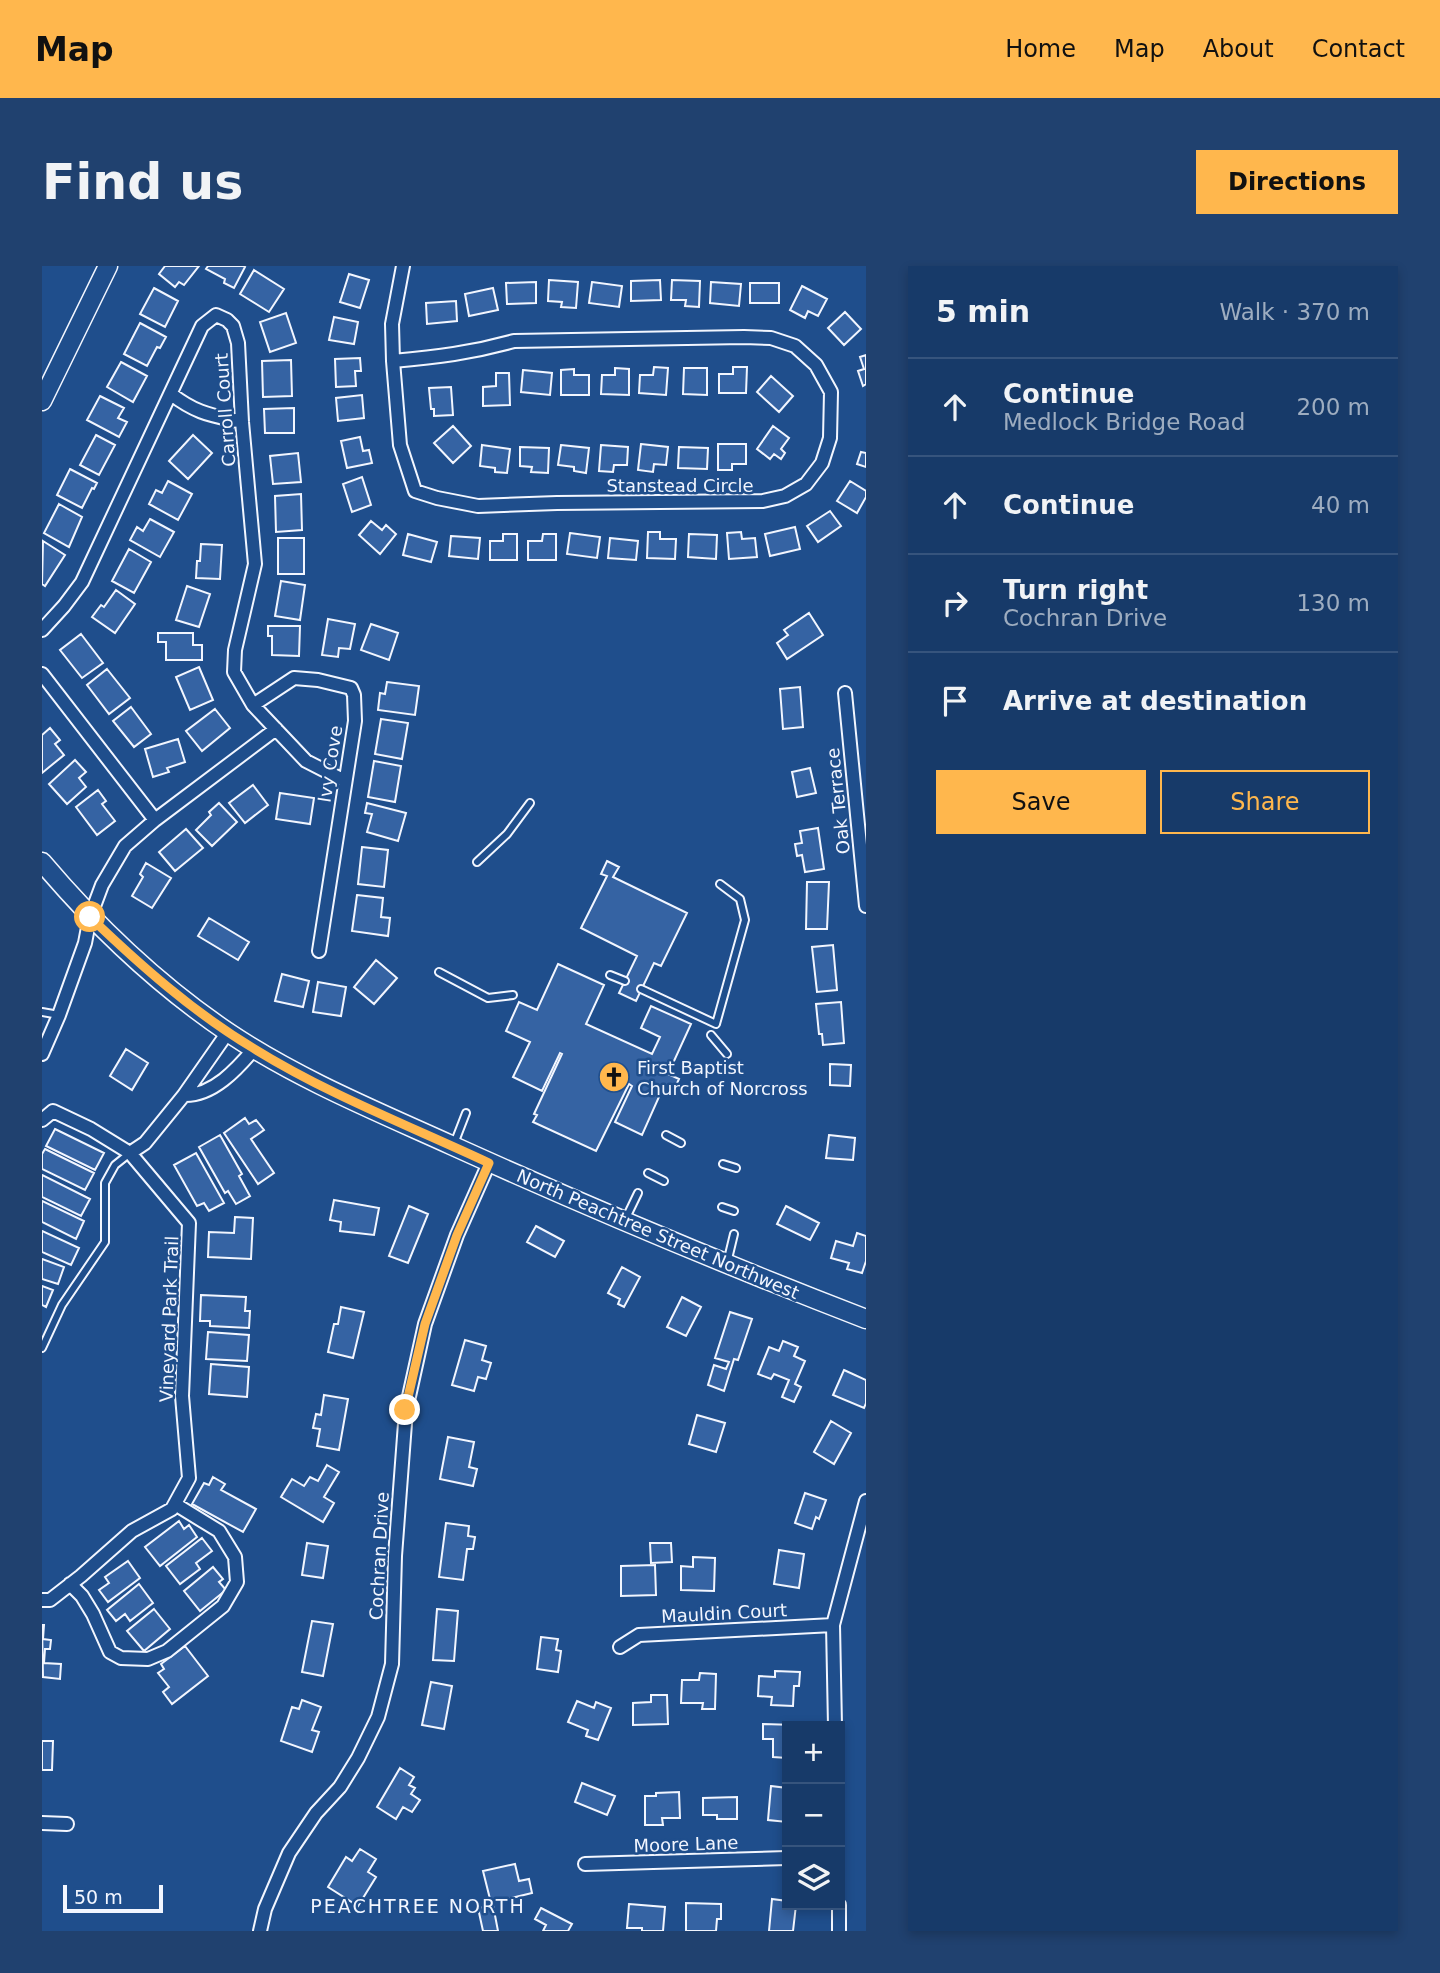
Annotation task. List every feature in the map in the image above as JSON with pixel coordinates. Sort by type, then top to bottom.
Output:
[{"type":"street","points":[[42,401],[108,266]]},
{"type":"street","name":"Stanstead Circle","points":[[393,362],[480,351],[514,341],[771,338],[795,346],[816,365],[831,392],[830,438],[822,463],[806,484],[785,496],[763,502],[478,506],[415,491],[400,445],[393,362],[392,324],[403,266]]},
{"type":"street","name":"Carroll Court","points":[[42,631],[82,582],[202,326],[216,315],[227,320],[233,326],[238,343],[255,564],[235,650],[234,672],[253,705],[306,761],[345,781]]},
{"type":"street","points":[[171,394],[200,413],[242,422]]},
{"type":"street","points":[[42,674],[155,820]]},
{"type":"street","name":"Ivy Cove","points":[[253,705],[295,678],[351,688],[354,695],[355,721],[319,951]]},
{"type":"street","name":"Oak Terrace","points":[[845,693],[866,906]]},
{"type":"street","points":[[42,1054],[59,1016],[85,943],[90,917],[102,885],[125,846],[155,820],[276,729]]},
{"type":"street","name":"North Peachtree Street Northwest","points":[[42,862],[90,917],[131,955],[184,1001],[254,1049],[337,1093],[489,1163],[727,1265],[866,1320]]},
{"type":"street","points":[[130,1153],[145,1143],[184,1096],[228,1032]]},
{"type":"street","points":[[184,1096],[193,1096],[211,1088],[227,1077],[254,1049]]},
{"type":"street","name":"Vineyard Park Trail","points":[[42,1120],[53,1111],[91,1129],[130,1153],[189,1223],[182,1396],[189,1478],[175,1504]]},
{"type":"street","name":"Cochran Drive","points":[[260,1931],[265,1909],[289,1853],[316,1813],[340,1787],[378,1717],[392,1664],[395,1556],[405,1410],[425,1324],[457,1235],[489,1163]]},
{"type":"street","points":[[835,1721],[833,1625],[866,1500]]},
{"type":"street","points":[[42,1600],[50,1600],[132,1531],[172,1509],[175,1504],[219,1531],[235,1557],[237,1582],[223,1606],[167,1651],[148,1659],[121,1658],[110,1652],[93,1614],[70,1584]]},
{"type":"street","name":"Mauldin Court","points":[[620,1647],[639,1635],[833,1625]]},
{"type":"street","points":[[42,1823],[68,1824]]},
{"type":"street","name":"Moore Lane","points":[[585,1864],[782,1858]]},
{"type":"street","points":[[839,1910],[839,1931]]},
{"type":"lane","points":[[477,862],[507,834],[530,803]]},
{"type":"lane","points":[[641,989],[716,1024],[745,920],[740,899],[720,884]]},
{"type":"lane","points":[[439,972],[488,998],[513,995]]},
{"type":"lane","points":[[611,975],[625,981]]},
{"type":"lane","points":[[42,1013],[59,1016]]},
{"type":"lane","points":[[710,1035],[727,1054]]},
{"type":"lane","points":[[453,1146],[466,1113]]},
{"type":"lane","points":[[666,1135],[681,1143]]},
{"type":"lane","points":[[42,1348],[62,1305],[104,1242],[105,1183],[115,1165],[130,1153]]},
{"type":"lane","points":[[723,1164],[736,1168]]},
{"type":"lane","points":[[648,1173],[664,1181]]},
{"type":"lane","points":[[624,1222],[638,1193]]},
{"type":"lane","points":[[722,1207],[734,1211]]},
{"type":"lane","points":[[727,1265],[734,1234]]},
{"type":"building","points":[[165,266],[199,266],[184,285],[179,282],[175,287],[159,274]]},
{"type":"building","points":[[208,266],[245,267],[234,288],[224,283],[225,279],[206,269]]},
{"type":"building","points":[[254,270],[284,289],[269,312],[240,294]]},
{"type":"building","points":[[349,274],[369,280],[360,308],[340,302]]},
{"type":"building","points":[[549,280],[578,282],[576,308],[561,307],[562,302],[548,301]]},
{"type":"building","points":[[660,280],[661,300],[631,301],[631,281]]},
{"type":"building","points":[[672,280],[700,281],[699,307],[685,306],[686,300],[671,300]]},
{"type":"building","points":[[536,282],[536,303],[507,304],[506,283]]},
{"type":"building","points":[[592,282],[622,286],[619,307],[589,303]]},
{"type":"building","points":[[711,282],[741,284],[739,306],[710,303]]},
{"type":"building","points":[[750,283],[779,283],[779,303],[750,303]]},
{"type":"building","points":[[802,286],[827,299],[818,316],[808,311],[805,318],[790,310]]},
{"type":"building","points":[[154,288],[178,301],[165,327],[140,314]]},
{"type":"building","points":[[493,288],[498,310],[469,316],[465,294]]},
{"type":"building","points":[[456,301],[457,321],[427,324],[426,303]]},
{"type":"building","points":[[845,312],[861,329],[844,345],[828,328]]},
{"type":"building","points":[[286,313],[296,343],[270,352],[260,322]]},
{"type":"building","points":[[334,317],[358,322],[354,344],[329,340]]},
{"type":"building","points":[[140,323],[166,337],[147,366],[124,354]]},
{"type":"building","points":[[866,355],[866,384],[863,386],[858,371],[864,369],[860,357]]},
{"type":"building","points":[[360,358],[361,371],[355,371],[356,386],[336,387],[335,359]]},
{"type":"building","points":[[291,360],[292,396],[263,397],[262,361]]},
{"type":"building","points":[[121,362],[147,376],[133,402],[107,387]]},
{"type":"building","points":[[654,367],[668,368],[666,395],[639,393],[640,375],[653,375]]},
{"type":"building","points":[[733,367],[747,367],[746,393],[719,393],[719,374],[733,374]]},
{"type":"building","points":[[615,368],[629,369],[629,395],[601,394],[602,375],[615,375]]},
{"type":"building","points":[[684,368],[707,368],[707,395],[683,394]]},
{"type":"building","points":[[574,369],[574,375],[589,375],[589,395],[561,395],[561,370]]},
{"type":"building","points":[[523,370],[552,373],[550,395],[521,392]]},
{"type":"building","points":[[496,373],[509,373],[510,405],[483,406],[483,387],[496,386]]},
{"type":"building","points":[[771,376],[793,396],[779,412],[757,392]]},
{"type":"building","points":[[451,387],[453,415],[434,416],[429,388]]},
{"type":"building","points":[[362,395],[364,418],[338,421],[336,398]]},
{"type":"building","points":[[100,396],[124,408],[118,418],[127,422],[119,437],[87,420]]},
{"type":"building","points":[[294,408],[294,433],[265,433],[264,409]]},
{"type":"building","points":[[453,426],[471,446],[453,463],[434,443]]},
{"type":"building","points":[[773,426],[789,438],[781,449],[785,453],[781,459],[774,454],[770,459],[757,449]]},
{"type":"building","points":[[96,435],[115,445],[99,475],[80,465]]},
{"type":"building","points":[[193,435],[212,453],[188,479],[169,461]]},
{"type":"building","points":[[360,437],[363,451],[369,450],[372,463],[347,468],[341,441]]},
{"type":"building","points":[[641,444],[668,447],[666,465],[654,464],[653,472],[638,470]]},
{"type":"building","points":[[718,444],[746,444],[746,464],[732,464],[732,470],[718,470]]},
{"type":"building","points":[[482,445],[510,449],[507,473],[480,466]]},
{"type":"building","points":[[561,445],[589,448],[586,473],[574,471],[574,467],[558,465]]},
{"type":"building","points":[[601,445],[628,447],[627,465],[614,465],[613,472],[599,471]]},
{"type":"building","points":[[520,447],[549,448],[548,473],[531,472],[532,467],[520,466]]},
{"type":"building","points":[[679,447],[708,448],[707,469],[678,468]]},
{"type":"building","points":[[861,452],[866,453],[866,467],[857,464]]},
{"type":"building","points":[[298,453],[301,482],[273,484],[270,456]]},
{"type":"building","points":[[70,469],[97,483],[82,508],[57,495]]},
{"type":"building","points":[[362,477],[371,505],[352,512],[343,484]]},
{"type":"building","points":[[168,481],[192,494],[178,520],[149,504],[156,490],[162,493]]},
{"type":"building","points":[[850,481],[866,491],[866,497],[857,513],[837,501]]},
{"type":"building","points":[[301,494],[302,530],[276,532],[275,496]]},
{"type":"building","points":[[59,504],[82,517],[69,547],[44,533]]},
{"type":"building","points":[[830,511],[841,526],[818,542],[807,526]]},
{"type":"building","points":[[150,519],[174,532],[160,557],[130,540],[137,527],[143,531]]},
{"type":"building","points":[[371,521],[382,530],[386,525],[396,534],[380,554],[359,535]]},
{"type":"building","points":[[795,527],[800,549],[770,556],[765,534]]},
{"type":"building","points":[[648,532],[660,532],[660,539],[676,539],[675,559],[647,558]]},
{"type":"building","points":[[741,532],[742,539],[755,538],[757,557],[729,559],[727,533]]},
{"type":"building","points":[[570,533],[600,537],[597,558],[567,554]]},
{"type":"building","points":[[408,534],[437,542],[431,562],[403,555]]},
{"type":"building","points":[[503,534],[517,534],[517,560],[490,560],[490,541],[503,541]]},
{"type":"building","points":[[543,534],[556,534],[556,560],[528,560],[528,541],[542,541]]},
{"type":"building","points":[[689,534],[717,535],[716,559],[688,557]]},
{"type":"building","points":[[451,536],[480,538],[478,559],[449,556]]},
{"type":"building","points":[[278,538],[304,538],[304,574],[278,574]]},
{"type":"building","points":[[610,538],[638,541],[636,560],[608,558]]},
{"type":"building","points":[[43,541],[65,555],[45,586],[42,584]]},
{"type":"building","points":[[201,544],[222,545],[220,579],[196,578]]},
{"type":"building","points":[[129,549],[151,562],[134,593],[112,581]]},
{"type":"building","points":[[281,581],[305,585],[300,620],[275,616]]},
{"type":"building","points":[[187,586],[210,594],[199,627],[176,620]]},
{"type":"building","points":[[116,590],[135,604],[115,633],[92,617],[101,605],[104,607]]},
{"type":"building","points":[[809,613],[823,635],[787,659],[777,643],[788,635],[784,630]]},
{"type":"building","points":[[328,619],[355,624],[350,649],[339,648],[338,657],[322,655]]},
{"type":"building","points":[[371,624],[398,633],[389,660],[361,650]]},
{"type":"building","points":[[268,626],[300,626],[299,656],[272,655],[272,636],[268,636]]},
{"type":"building","points":[[158,633],[193,633],[193,645],[202,645],[202,660],[166,660],[166,642],[158,642]]},
{"type":"building","points":[[81,634],[103,663],[82,678],[60,650]]},
{"type":"building","points":[[199,667],[213,700],[190,710],[176,677]]},
{"type":"building","points":[[107,669],[130,698],[109,714],[87,685]]},
{"type":"building","points":[[387,682],[419,686],[415,715],[378,710],[380,693],[385,694]]},
{"type":"building","points":[[800,687],[803,727],[783,729],[780,689]]},
{"type":"building","points":[[131,707],[151,734],[134,747],[113,721]]},
{"type":"building","points":[[215,709],[230,728],[202,751],[186,731]]},
{"type":"building","points":[[381,719],[408,723],[402,759],[375,754]]},
{"type":"building","points":[[50,728],[60,740],[55,744],[64,755],[42,773],[42,735]]},
{"type":"building","points":[[178,739],[185,762],[167,768],[169,772],[153,777],[145,749]]},
{"type":"building","points":[[75,760],[86,772],[79,778],[86,787],[67,804],[49,784]]},
{"type":"building","points":[[374,761],[401,766],[395,802],[368,797]]},
{"type":"building","points":[[810,768],[816,793],[797,797],[792,772]]},
{"type":"building","points":[[253,785],[268,805],[245,823],[229,803]]},
{"type":"building","points":[[98,790],[106,801],[102,804],[115,821],[97,835],[76,807]]},
{"type":"building","points":[[280,793],[314,798],[310,824],[276,819]]},
{"type":"building","points":[[219,803],[237,822],[212,846],[196,830]]},
{"type":"building","points":[[367,803],[406,813],[398,841],[367,832],[372,814],[365,813]]},
{"type":"building","points":[[818,828],[824,869],[805,872],[802,855],[797,856],[795,844],[802,843],[800,831]]},
{"type":"building","points":[[186,829],[203,848],[175,871],[159,852]]},
{"type":"building","points":[[362,847],[388,850],[384,887],[358,884]]},
{"type":"building","points":[[607,861],[619,867],[613,877],[687,913],[661,966],[654,963],[636,1001],[619,993],[637,956],[581,928],[607,876],[601,874]]},
{"type":"building","points":[[146,863],[171,878],[152,908],[132,896],[143,877],[140,874]]},
{"type":"building","points":[[807,882],[829,882],[827,929],[806,929]]},
{"type":"building","points":[[357,895],[383,898],[381,917],[390,918],[388,936],[352,931]]},
{"type":"building","points":[[209,918],[249,942],[238,960],[198,936]]},
{"type":"building","points":[[833,945],[837,990],[817,992],[812,947]]},
{"type":"building","points":[[376,960],[397,978],[374,1004],[354,987]]},
{"type":"building","points":[[558,964],[604,985],[586,1024],[652,1054],[660,1037],[641,1028],[651,1006],[691,1024],[668,1074],[679,1079],[672,1094],[662,1090],[642,1135],[615,1122],[632,1086],[629,1084],[596,1151],[533,1122],[537,1115],[534,1114],[562,1054],[560,1053],[542,1091],[513,1077],[530,1042],[506,1031],[519,1002],[537,1010]]},
{"type":"building","points":[[282,974],[309,981],[303,1007],[275,1001]]},
{"type":"building","points":[[318,982],[346,987],[341,1016],[313,1012]]},
{"type":"building","points":[[841,1002],[844,1043],[823,1045],[816,1004]]},
{"type":"building","points":[[126,1049],[148,1063],[132,1090],[110,1076]]},
{"type":"building","points":[[830,1064],[851,1065],[850,1086],[830,1085]]},
{"type":"building","points":[[245,1118],[249,1124],[256,1120],[264,1130],[251,1139],[274,1173],[258,1184],[224,1133]]},
{"type":"building","points":[[55,1129],[104,1153],[95,1170],[46,1146]]},
{"type":"building","points":[[220,1135],[242,1174],[239,1176],[250,1196],[236,1204],[228,1191],[225,1193],[199,1147]]},
{"type":"building","points":[[829,1135],[855,1138],[853,1160],[826,1158]]},
{"type":"building","points":[[45,1149],[94,1173],[85,1190],[42,1169],[42,1154]]},
{"type":"building","points":[[196,1153],[224,1203],[209,1211],[204,1203],[197,1206],[174,1165]]},
{"type":"building","points":[[42,1175],[90,1199],[81,1216],[42,1197]]},
{"type":"building","points":[[334,1200],[379,1208],[374,1235],[340,1231],[341,1222],[330,1220]]},
{"type":"building","points":[[42,1201],[84,1221],[76,1239],[42,1222]]},
{"type":"building","points":[[409,1206],[428,1214],[408,1263],[389,1256]]},
{"type":"building","points":[[786,1206],[819,1223],[810,1240],[777,1224]]},
{"type":"building","points":[[235,1217],[253,1218],[251,1259],[208,1257],[209,1232],[234,1233]]},
{"type":"building","points":[[536,1226],[564,1241],[555,1257],[527,1242]]},
{"type":"building","points":[[42,1231],[79,1248],[71,1265],[42,1252]]},
{"type":"building","points":[[857,1233],[866,1236],[866,1261],[862,1273],[847,1269],[849,1263],[831,1258],[836,1241],[853,1246]]},
{"type":"building","points":[[42,1259],[64,1267],[58,1284],[42,1279]]},
{"type":"building","points":[[622,1267],[640,1277],[624,1307],[618,1304],[620,1299],[608,1293]]},
{"type":"building","points":[[42,1286],[53,1290],[46,1307],[42,1305]]},
{"type":"building","points":[[201,1295],[246,1297],[245,1311],[250,1311],[249,1328],[210,1326],[210,1321],[200,1321]]},
{"type":"building","points":[[682,1297],[701,1307],[686,1336],[667,1327]]},
{"type":"building","points":[[341,1307],[364,1312],[353,1358],[328,1352]]},
{"type":"building","points":[[730,1312],[752,1319],[738,1360],[734,1359],[724,1391],[708,1385],[714,1365],[726,1369],[729,1362],[715,1358]]},
{"type":"building","points":[[208,1332],[249,1335],[247,1361],[206,1359]]},
{"type":"building","points":[[465,1340],[486,1346],[482,1360],[491,1363],[486,1379],[478,1377],[474,1391],[452,1385]]},
{"type":"building","points":[[783,1341],[798,1347],[794,1356],[805,1361],[795,1384],[801,1387],[794,1402],[782,1397],[789,1380],[774,1374],[771,1379],[758,1374],[769,1347],[779,1351]]},
{"type":"building","points":[[211,1364],[249,1367],[247,1397],[209,1394]]},
{"type":"building","points":[[844,1370],[866,1380],[864,1408],[833,1395]]},
{"type":"building","points":[[324,1395],[348,1399],[339,1450],[317,1446],[320,1429],[313,1428],[316,1414],[321,1415]]},
{"type":"building","points":[[697,1415],[725,1423],[716,1452],[689,1444]]},
{"type":"building","points":[[831,1421],[851,1433],[834,1464],[814,1452]]},
{"type":"building","points":[[448,1437],[474,1442],[469,1467],[477,1469],[473,1486],[440,1479]]},
{"type":"building","points":[[327,1465],[339,1472],[324,1497],[334,1503],[323,1522],[281,1497],[292,1479],[304,1486],[310,1477],[318,1481]]},
{"type":"building","points":[[213,1477],[225,1484],[221,1490],[256,1509],[243,1532],[192,1504],[204,1483],[209,1485]]},
{"type":"building","points":[[805,1493],[826,1500],[812,1529],[795,1523]]},
{"type":"building","points":[[179,1521],[184,1529],[189,1525],[197,1537],[160,1566],[145,1547]]},
{"type":"building","points":[[446,1523],[469,1526],[468,1536],[475,1537],[473,1549],[467,1549],[463,1580],[439,1577]]},
{"type":"building","points":[[202,1538],[212,1551],[196,1563],[200,1569],[180,1584],[166,1566]]},
{"type":"building","points":[[307,1543],[328,1546],[323,1578],[302,1575]]},
{"type":"building","points":[[650,1543],[671,1543],[672,1562],[651,1563]]},
{"type":"building","points":[[779,1550],[804,1554],[799,1588],[774,1584]]},
{"type":"building","points":[[693,1557],[715,1558],[714,1591],[681,1590],[681,1566],[693,1567]]},
{"type":"building","points":[[128,1561],[140,1578],[108,1602],[99,1590],[109,1583],[105,1577]]},
{"type":"building","points":[[655,1565],[656,1595],[621,1596],[621,1566]]},
{"type":"building","points":[[213,1567],[223,1579],[219,1582],[226,1590],[200,1611],[184,1591]]},
{"type":"building","points":[[139,1584],[153,1603],[130,1621],[125,1614],[116,1621],[107,1610]]},
{"type":"building","points":[[154,1609],[170,1629],[144,1651],[127,1631]]},
{"type":"building","points":[[437,1609],[458,1611],[454,1661],[433,1660]]},
{"type":"building","points":[[312,1621],[333,1624],[323,1676],[302,1672]]},
{"type":"building","points":[[42,1625],[43,1639],[51,1640],[50,1649],[45,1649],[44,1663],[61,1664],[60,1679],[43,1677]]},
{"type":"building","points":[[541,1637],[558,1639],[556,1650],[561,1651],[558,1672],[537,1669]]},
{"type":"building","points":[[185,1646],[208,1676],[172,1704],[163,1692],[169,1687],[158,1673],[164,1669],[161,1664]]},
{"type":"building","points":[[775,1671],[800,1672],[799,1686],[794,1686],[793,1706],[771,1705],[772,1697],[758,1696],[759,1676],[775,1677]]},
{"type":"building","points":[[700,1673],[716,1674],[715,1709],[702,1709],[703,1703],[681,1703],[682,1680],[699,1680]]},
{"type":"building","points":[[431,1682],[452,1686],[444,1729],[422,1725]]},
{"type":"building","points":[[651,1695],[667,1695],[668,1724],[633,1725],[633,1703],[651,1702]]},
{"type":"building","points":[[302,1700],[321,1707],[312,1730],[319,1732],[312,1752],[281,1741],[292,1707],[299,1709]]},
{"type":"building","points":[[577,1701],[594,1708],[596,1702],[611,1708],[598,1740],[586,1736],[588,1730],[568,1722]]},
{"type":"building","points":[[763,1724],[782,1725],[782,1758],[773,1757],[773,1739],[763,1739]]},
{"type":"building","points":[[42,1741],[53,1741],[52,1770],[42,1770]]},
{"type":"building","points":[[400,1768],[414,1777],[409,1785],[415,1788],[411,1794],[420,1800],[412,1812],[403,1807],[396,1819],[377,1807]]},
{"type":"building","points":[[582,1783],[615,1796],[607,1815],[575,1802]]},
{"type":"building","points":[[771,1786],[782,1787],[782,1821],[768,1820]]},
{"type":"building","points":[[679,1792],[680,1818],[662,1818],[663,1825],[645,1825],[645,1796]]},
{"type":"building","points":[[737,1797],[737,1819],[717,1819],[717,1815],[703,1815],[703,1798]]},
{"type":"building","points":[[360,1849],[376,1859],[368,1872],[376,1877],[358,1906],[328,1887],[346,1857],[352,1861]]},
{"type":"building","points":[[515,1864],[519,1881],[529,1879],[532,1893],[491,1903],[483,1871]]},
{"type":"building","points":[[772,1899],[782,1900],[782,1910],[795,1910],[793,1931],[769,1931]]},
{"type":"building","points":[[686,1903],[721,1904],[721,1919],[717,1919],[716,1931],[686,1931]]},
{"type":"building","points":[[629,1904],[665,1907],[663,1931],[627,1928]]},
{"type":"building","points":[[493,1905],[498,1931],[483,1931],[478,1908]]},
{"type":"building","points":[[541,1908],[572,1924],[568,1931],[543,1931],[546,1925],[535,1919]]},
{"type":"place","name":"First Baptist Church of Norcross","points":[[614,1077]]},
{"type":"district","name":"PEACHTREE NORTH","points":[[418,1906]]},
{"type":"route","points":[[90,917],[184,1001],[254,1049],[337,1093],[489,1163],[457,1235],[425,1324],[405,1410]]}]
